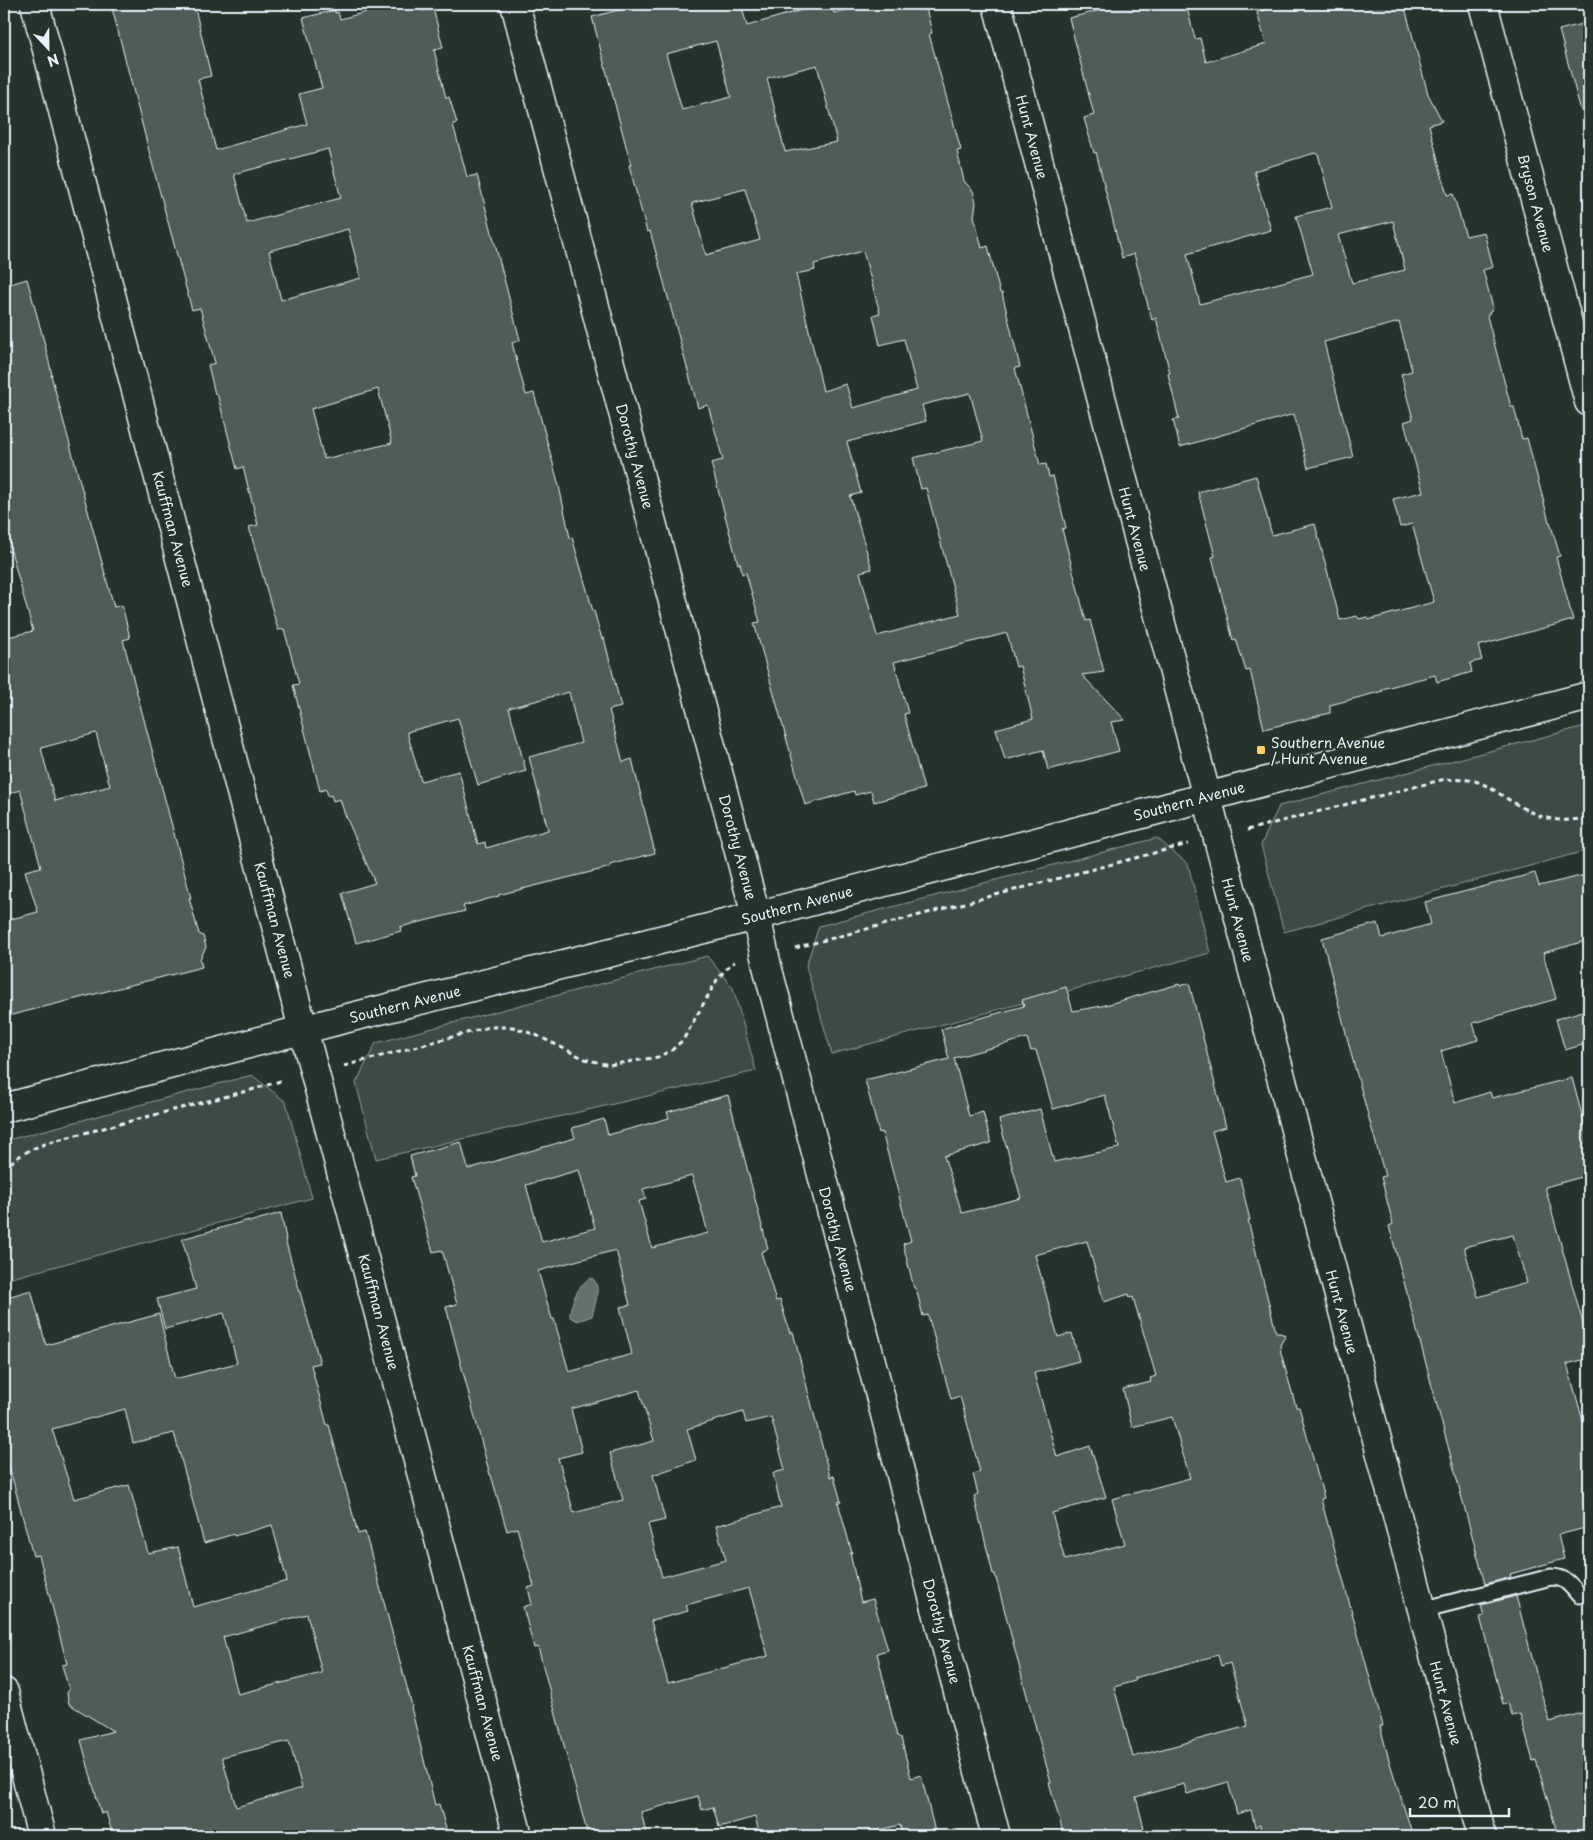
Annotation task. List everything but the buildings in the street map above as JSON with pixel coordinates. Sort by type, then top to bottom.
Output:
[{"type":"street","name":"Kauffman Avenue","points":[[35,4],[303,1030],[518,1836]]},
{"type":"street","name":"Dorothy Avenue","points":[[515,4],[996,1836]]},
{"type":"street","name":"Hunt Avenue","points":[[997,4],[1205,797],[1482,1836]]},
{"type":"street","name":"Bryson Avenue","points":[[1484,4],[1589,402]]},
{"type":"street","name":"Southern Avenue","points":[[4,1108],[303,1030],[756,916],[1589,696]]},
{"type":"street","points":[[4,1692],[42,1836]]},
{"type":"lane","points":[[1422,1610],[1551,1577],[1559,1577],[1568,1582],[1579,1594]]},
{"type":"path","points":[[1251,829],[1445,779],[1476,782],[1493,790],[1530,814],[1554,820],[1579,820],[1589,817]]},
{"type":"path","points":[[797,947],[1191,844]]},
{"type":"path","points":[[348,1065],[489,1027],[513,1027],[585,1059],[609,1065],[658,1057],[672,1050],[683,1040],[718,978],[732,963]]},
{"type":"path","points":[[4,1170],[10,1162],[28,1150],[53,1141],[251,1090],[282,1080]]},
{"type":"shaded area","points":[[1589,725],[1589,850],[1284,932],[1261,845],[1279,806]]},
{"type":"shaded area","points":[[1157,838],[1188,864],[1210,953],[832,1054],[806,966],[819,926]]},
{"type":"shaded area","points":[[707,956],[733,988],[756,1071],[376,1159],[356,1083],[376,1043]]},
{"type":"shaded area","points":[[252,1075],[286,1102],[312,1198],[4,1280],[4,1141]]},
{"type":"shaded area","points":[[592,1278],[597,1286],[597,1291],[592,1316],[578,1321],[570,1317],[571,1307],[583,1283]]},
{"type":"place","name":"Southern Avenue / Hunt Avenue","points":[[1261,750]]}]
